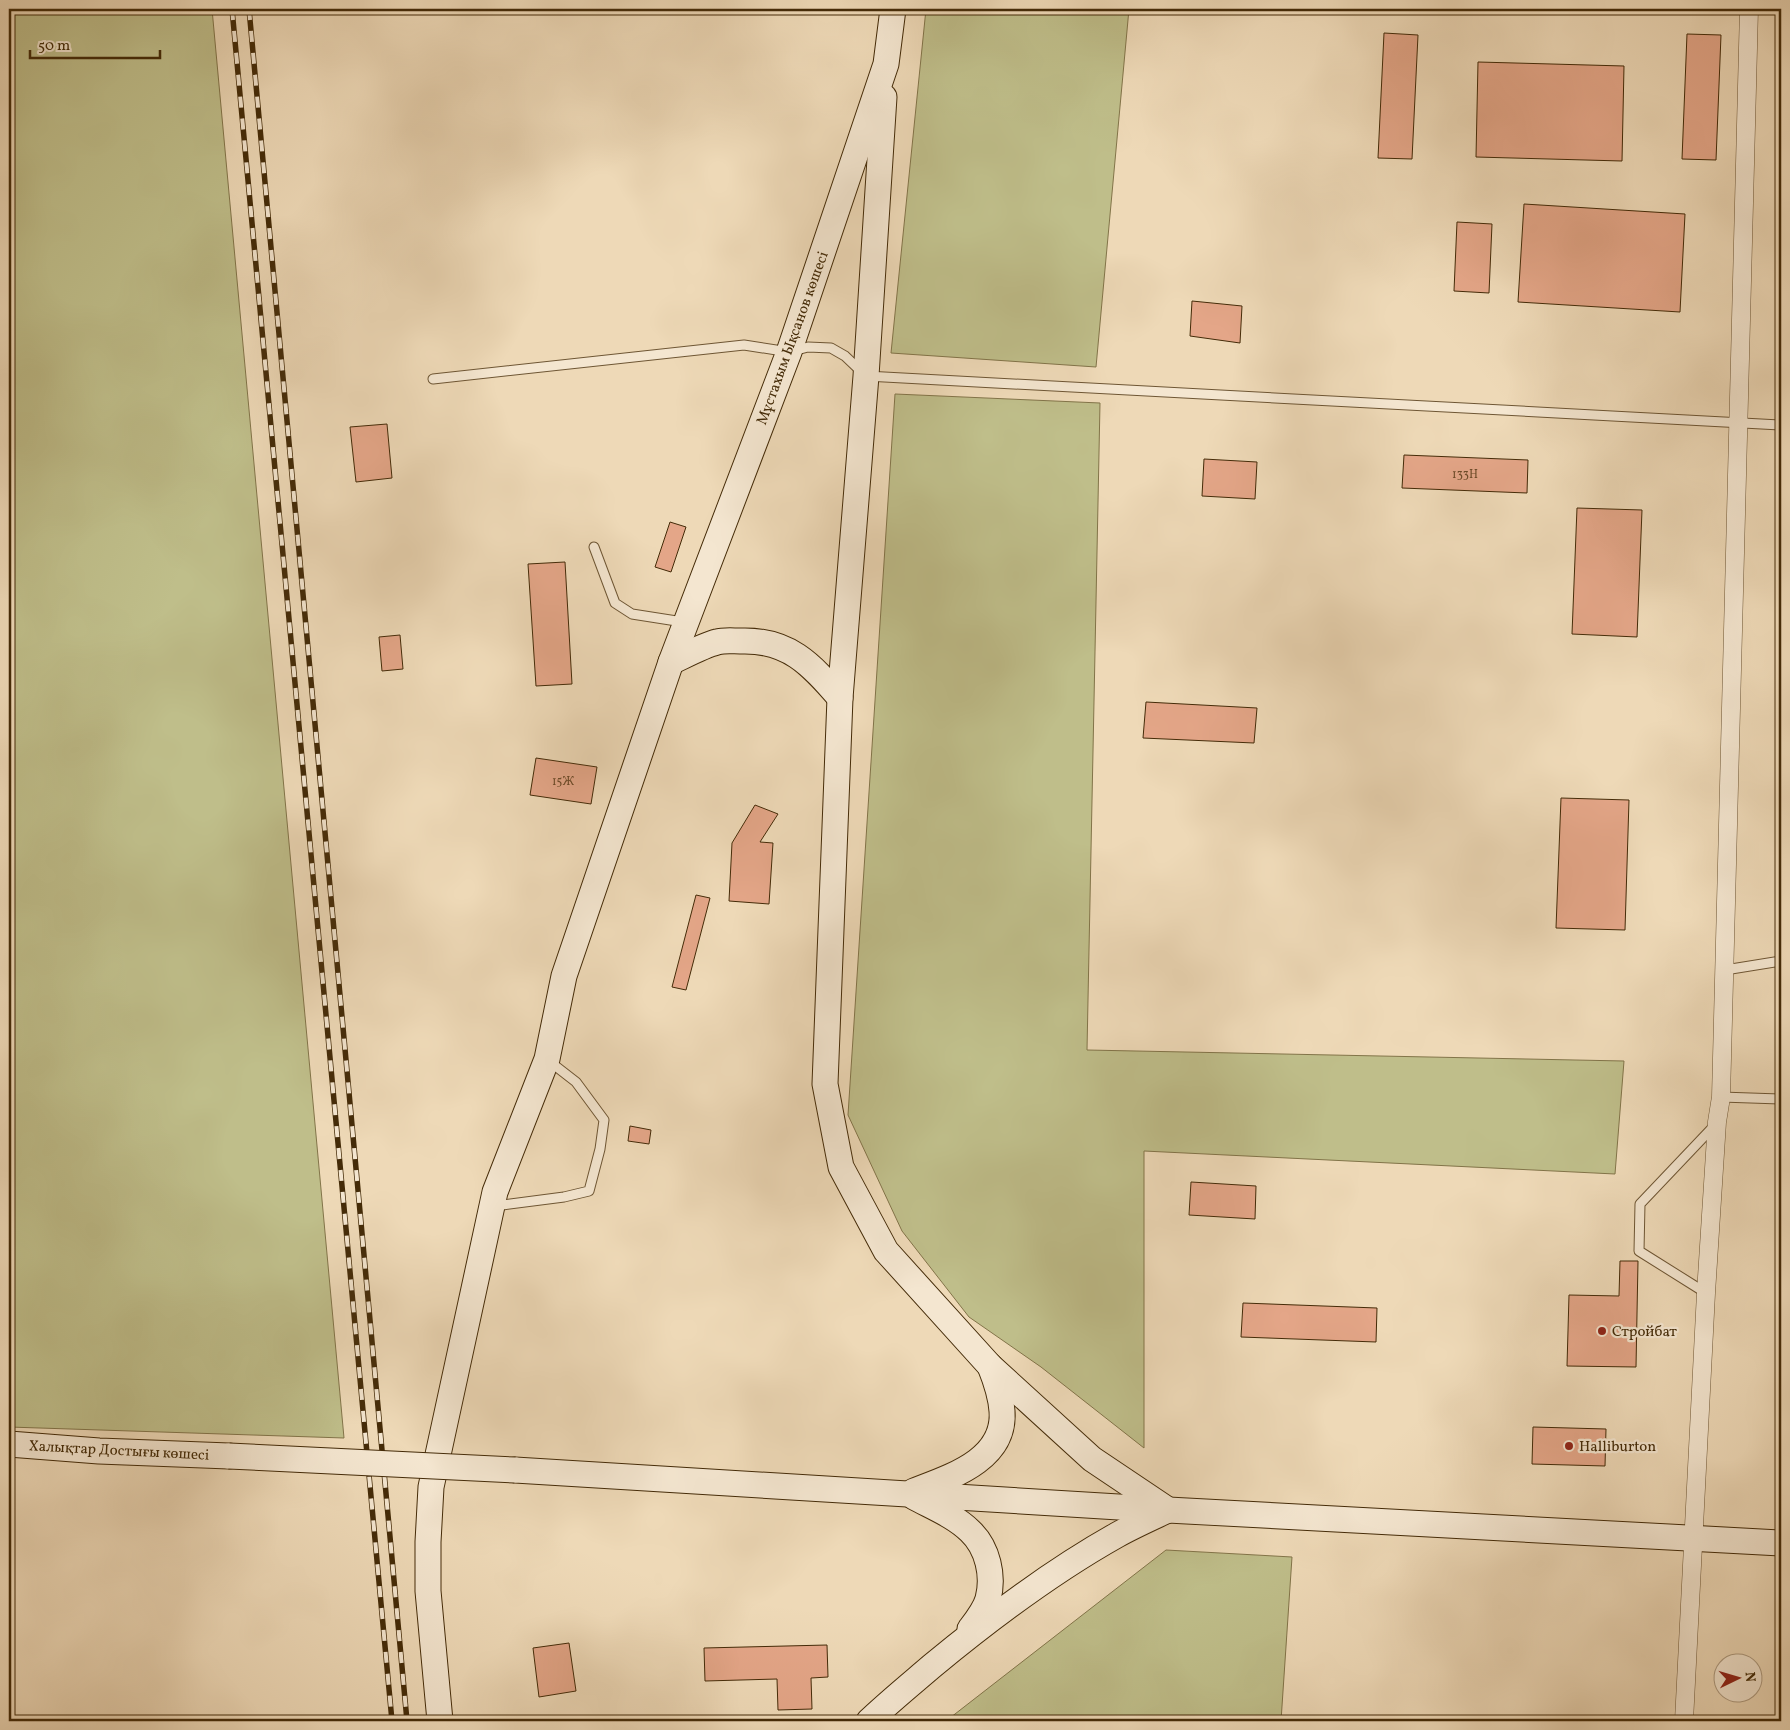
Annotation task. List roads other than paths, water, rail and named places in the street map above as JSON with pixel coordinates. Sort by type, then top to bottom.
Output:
[{"type":"main road","name":"Мұстахым Ықсанов көшесі","points":[[440,1721],[428,1592],[431,1487],[495,1192],[547,1059],[564,976],[671,662],[789,352],[886,64],[893,9]]},
{"type":"main road","points":[[869,1721],[954,1648],[1056,1572],[1118,1535],[1168,1510],[1092,1459],[990,1366],[886,1251],[840,1167],[825,1084],[840,698],[866,376],[886,64]]},
{"type":"main road","points":[[671,662],[717,642],[756,640],[779,646],[794,654],[818,672],[840,698]]},
{"type":"main road","points":[[908,1494],[960,1473],[978,1461],[993,1445],[1000,1430],[1002,1413],[999,1392],[990,1366]]},
{"type":"main road","name":"Халықтар Достығы көшесі","points":[[9,1444],[99,1451],[515,1470],[1168,1510],[1781,1543]]},
{"type":"main road","points":[[908,1494],[970,1530],[980,1541],[986,1555],[990,1570],[988,1600],[980,1616],[954,1648]]},
{"type":"street","points":[[1684,1721],[1706,1293],[1717,1122],[1721,1097],[1749,9]]},
{"type":"lane","points":[[433,379],[744,345],[789,352],[808,347],[831,348],[846,356],[866,376],[1781,425]]},
{"type":"lane","points":[[594,547],[615,603],[632,614],[686,623]]},
{"type":"lane","points":[[1725,970],[1781,962]]},
{"type":"lane","points":[[492,1206],[564,1197],[589,1191],[600,1149],[604,1120],[576,1082],[547,1059]]},
{"type":"lane","points":[[1721,1097],[1781,1099]]},
{"type":"lane","points":[[1706,1293],[1639,1251],[1640,1204],[1717,1122]]},
{"type":"railway","points":[[232,9],[392,1721]]},
{"type":"railway","points":[[249,9],[407,1721]]},
{"type":"place","name":"Стройбат","points":[[1602,1331]]},
{"type":"place","name":"Halliburton","points":[[1569,1446]]}]
